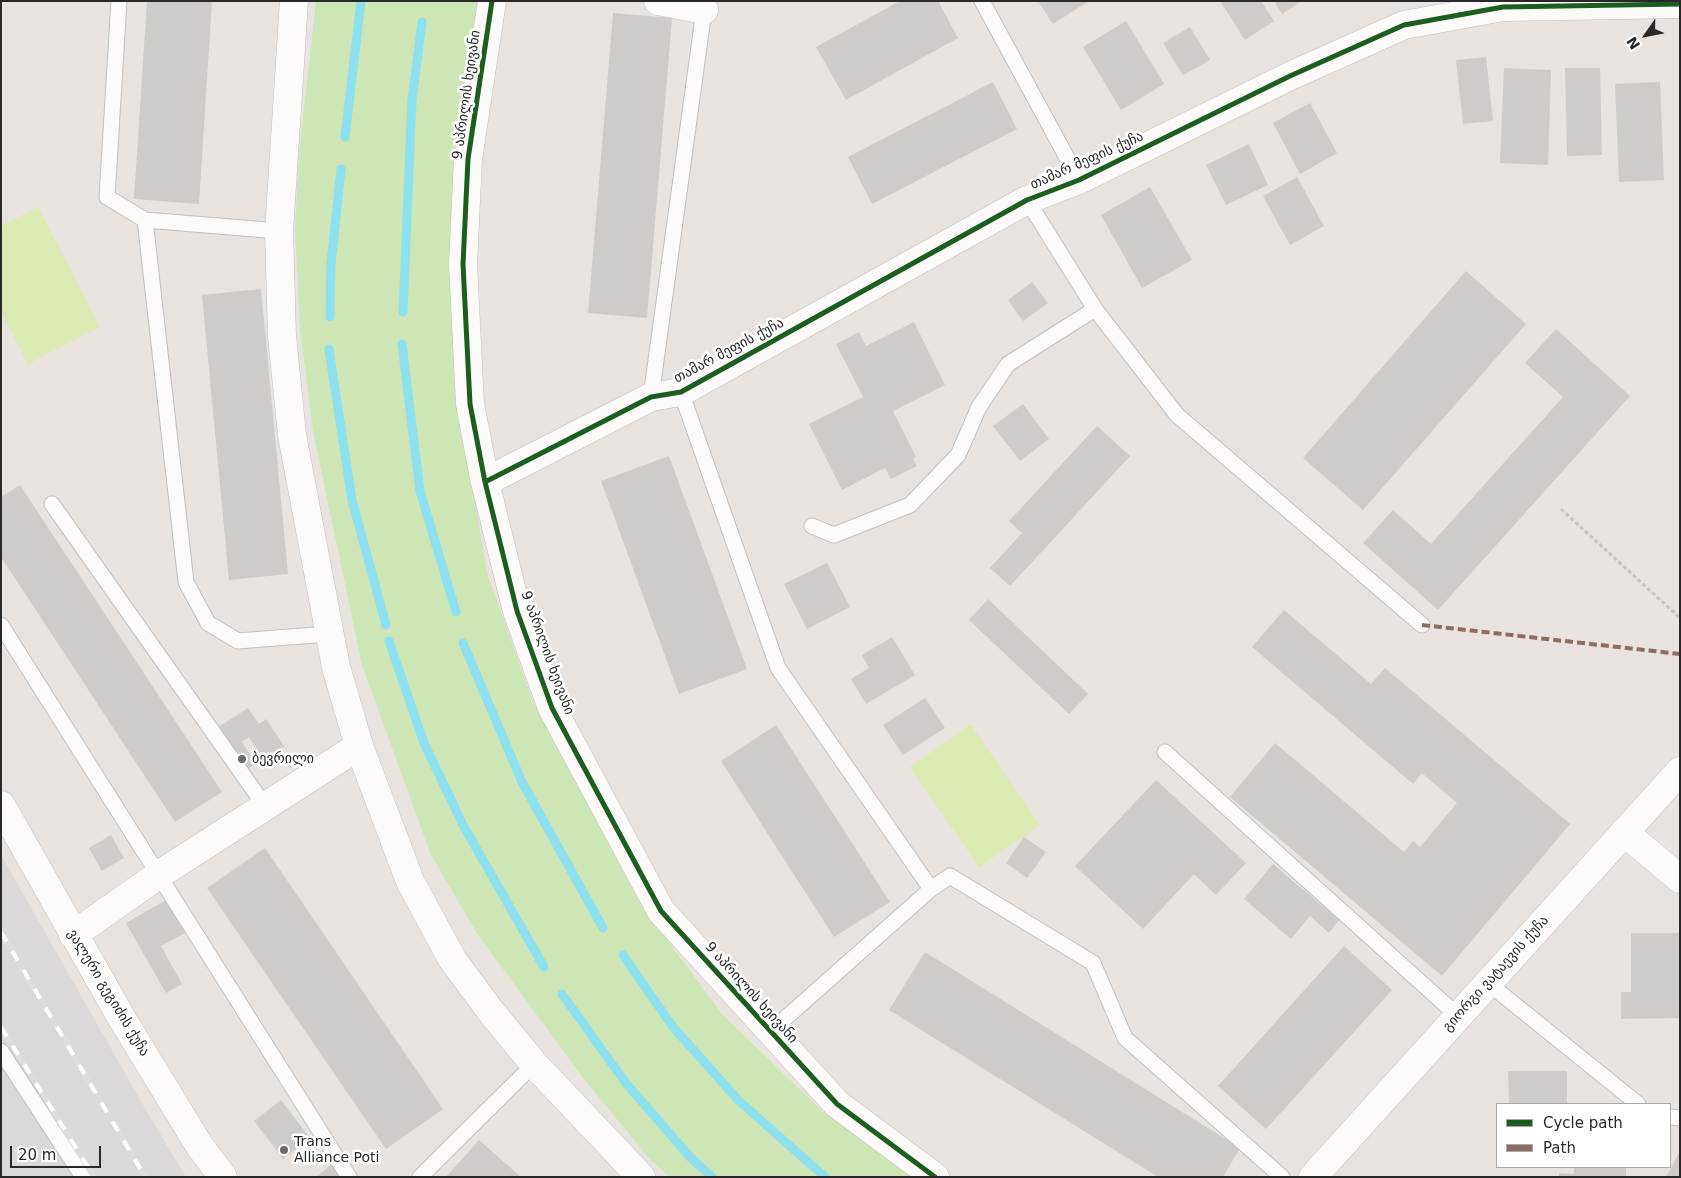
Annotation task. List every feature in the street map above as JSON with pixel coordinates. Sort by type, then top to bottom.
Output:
[{"type":"street","points":[[294,1],[278,231],[282,336],[292,435],[328,634],[359,746],[410,881],[452,959],[492,1013],[534,1064],[641,1177]]},
{"type":"street","name":"9 აპრილის ხეივანი","points":[[492,1],[468,159],[463,264],[470,404],[485,482],[517,611],[552,708],[661,911],[837,1104],[935,1177]]},
{"type":"street","points":[[658,1],[704,6]]},
{"type":"street","name":"თამარ მეფის ქუჩა","points":[[485,482],[651,397],[681,392],[1027,200],[1079,180],[1290,76],[1404,25],[1503,4],[1680,4]]},
{"type":"street","points":[[73,935],[160,874],[359,746]]},
{"type":"street","name":"გიორგი ვატაევის ქუჩა","points":[[1313,1177],[1680,770]]},
{"type":"street","name":"ვალერი გეგიძის ქუჩა","points":[[1,805],[73,935],[199,1145],[223,1177]]},
{"type":"street","points":[[1624,832],[1680,879]]},
{"type":"lane","points":[[119,1],[107,196],[145,220],[278,231]]},
{"type":"lane","points":[[982,1],[1079,180]]},
{"type":"lane","points":[[651,397],[704,6]]},
{"type":"lane","points":[[1027,200],[1095,310],[1177,416],[1422,625]]},
{"type":"lane","points":[[145,220],[186,582],[208,623],[238,641],[328,634]]},
{"type":"lane","points":[[812,526],[834,535],[910,505],[958,455],[979,407],[1008,364],[1095,310]]},
{"type":"lane","points":[[681,392],[778,668],[931,889]]},
{"type":"lane","points":[[52,504],[265,806]]},
{"type":"lane","points":[[1,625],[160,874],[349,1177]]},
{"type":"lane","points":[[1165,752],[1458,1016]]},
{"type":"lane","points":[[771,1031],[931,889],[950,876],[1093,963],[1125,1038],[1282,1177]]},
{"type":"lane","points":[[1488,983],[1637,1103]]},
{"type":"lane","points":[[1,1051],[83,1177]]},
{"type":"lane","points":[[420,1177],[534,1064]]},
{"type":"path","points":[[1561,509],[1680,618]]},
{"type":"shaded area","points":[[1,855],[146,1110],[186,1177],[1,1177]]},
{"type":"green space","points":[[316,1],[478,1],[455,141],[450,256],[456,387],[487,573],[532,699],[638,900],[721,1013],[822,1111],[915,1177],[670,1177],[650,1159],[587,1083],[478,935],[431,855],[362,665],[313,431],[300,328],[295,229],[299,154]]},
{"type":"green space","points":[[38,207],[100,327],[28,364],[1,312],[1,226]]},
{"type":"green space","points":[[971,725],[1040,825],[979,867],[910,767]]},
{"type":"building","points":[[147,1],[212,1],[199,204],[134,199]]},
{"type":"building","points":[[900,1],[938,1],[958,38],[846,100],[816,47]]},
{"type":"building","points":[[1038,1],[1089,1],[1053,24]]},
{"type":"building","points":[[1220,1],[1261,1],[1274,21],[1245,40]]},
{"type":"building","points":[[1274,1],[1302,1],[1282,14]]},
{"type":"building","points":[[613,13],[672,18],[647,318],[588,313]]},
{"type":"building","points":[[1126,21],[1164,84],[1121,110],[1083,47]]},
{"type":"building","points":[[1190,27],[1210,60],[1183,75],[1163,43]]},
{"type":"building","points":[[1486,57],[1493,121],[1463,124],[1456,60]]},
{"type":"building","points":[[1504,68],[1551,70],[1548,165],[1500,163]]},
{"type":"building","points":[[1565,68],[1600,68],[1602,155],[1567,156]]},
{"type":"building","points":[[993,82],[1017,129],[872,204],[848,157]]},
{"type":"building","points":[[1660,82],[1664,180],[1619,182],[1615,84]]},
{"type":"building","points":[[1310,103],[1337,153],[1300,174],[1273,123]]},
{"type":"building","points":[[1249,144],[1268,185],[1226,205],[1206,165]]},
{"type":"building","points":[[1297,177],[1324,226],[1290,245],[1263,196]]},
{"type":"building","points":[[1150,187],[1192,260],[1142,288],[1101,215]]},
{"type":"building","points":[[1466,271],[1526,324],[1363,510],[1303,458]]},
{"type":"building","points":[[1032,282],[1048,303],[1023,321],[1008,300]]},
{"type":"building","points":[[261,289],[288,574],[229,580],[202,295]]},
{"type":"building","points":[[914,322],[945,385],[893,411],[916,457],[913,459],[917,466],[891,479],[885,468],[842,490],[809,424],[863,397],[836,344],[859,332],[866,346]]},
{"type":"building","points":[[1556,329],[1630,396],[1438,610],[1363,543],[1393,510],[1431,544],[1563,397],[1525,363]]},
{"type":"building","points":[[1023,404],[1049,439],[1020,461],[993,426]]},
{"type":"building","points":[[1097,426],[1130,456],[1010,586],[990,568],[1022,533],[1009,521]]},
{"type":"building","points":[[669,456],[747,669],[679,694],[601,481]]},
{"type":"building","points":[[20,485],[222,792],[175,822],[1,557],[1,497]]},
{"type":"building","points":[[827,563],[850,607],[807,629],[784,584]]},
{"type":"building","points":[[988,599],[1088,694],[1069,714],[969,620]]},
{"type":"building","points":[[1284,610],[1371,684],[1385,668],[1570,824],[1442,976],[1230,797],[1275,743],[1404,852],[1413,841],[1420,847],[1457,803],[1422,773],[1413,784],[1252,647]]},
{"type":"building","points":[[892,637],[915,675],[866,704],[851,679],[869,668],[862,655]]},
{"type":"building","points":[[925,698],[945,728],[903,755],[883,725]]},
{"type":"building","points":[[248,708],[259,724],[266,719],[284,746],[263,759],[249,737],[242,742],[256,764],[245,771],[217,728]]},
{"type":"building","points":[[776,725],[890,902],[834,937],[721,761]]},
{"type":"building","points":[[1156,780],[1246,863],[1216,895],[1194,874],[1143,929],[1075,866]]},
{"type":"building","points":[[111,835],[124,858],[102,871],[89,848]]},
{"type":"building","points":[[1024,837],[1046,852],[1027,878],[1006,863]]},
{"type":"building","points":[[265,848],[443,1109],[386,1149],[207,888]]},
{"type":"building","points":[[1273,864],[1339,920],[1329,933],[1310,916],[1291,939],[1244,899]]},
{"type":"building","points":[[166,900],[185,933],[161,946],[182,984],[166,993],[126,923]]},
{"type":"building","points":[[1631,933],[1680,933],[1680,1018],[1621,1019],[1621,992],[1631,992]]},
{"type":"building","points":[[1344,946],[1392,990],[1266,1129],[1218,1086]]},
{"type":"building","points":[[925,952],[1240,1148],[1223,1177],[1158,1177],[889,1010]]},
{"type":"building","points":[[1508,1071],[1567,1071],[1567,1103],[1509,1103]]},
{"type":"building","points":[[281,1100],[310,1138],[283,1159],[254,1121]]},
{"type":"building","points":[[479,1140],[521,1177],[446,1177]]},
{"type":"building","points":[[1680,1151],[1680,1177],[1666,1177]]},
{"type":"building","points":[[332,1164],[343,1177],[316,1177]]},
{"type":"building","points":[[1574,1168],[1626,1168],[1626,1177],[1559,1177],[1559,1173],[1574,1174]]},
{"type":"waterway","points":[[345,137],[361,1]]},
{"type":"waterway","points":[[403,312],[412,100],[422,22]]},
{"type":"waterway","points":[[330,317],[331,264],[341,169]]},
{"type":"waterway","points":[[402,344],[420,491],[456,612]]},
{"type":"waterway","points":[[329,349],[352,500],[386,625]]},
{"type":"waterway","points":[[389,641],[424,743],[463,825],[544,967]]},
{"type":"waterway","points":[[463,643],[522,782],[603,928]]},
{"type":"waterway","points":[[623,955],[673,1027],[738,1100],[825,1177]]},
{"type":"waterway","points":[[562,994],[625,1082],[690,1157],[712,1177]]},
{"type":"railway","points":[[1,932],[145,1177]]},
{"type":"railway","points":[[1,1027],[94,1177]]},
{"type":"marked path","points":[[1422,625],[1680,654]]},
{"type":"cycle path","points":[[492,1],[468,159],[463,264],[470,404],[485,482],[517,611],[552,708],[661,911],[837,1104],[935,1177]]},
{"type":"cycle path","points":[[485,482],[651,397],[681,392],[1027,200],[1079,180],[1290,76],[1404,25],[1503,7],[1680,4]]},
{"type":"place","name":"ბევრილი","points":[[242,759]]},
{"type":"place","name":"Trans Alliance Poti","points":[[284,1150]]}]
